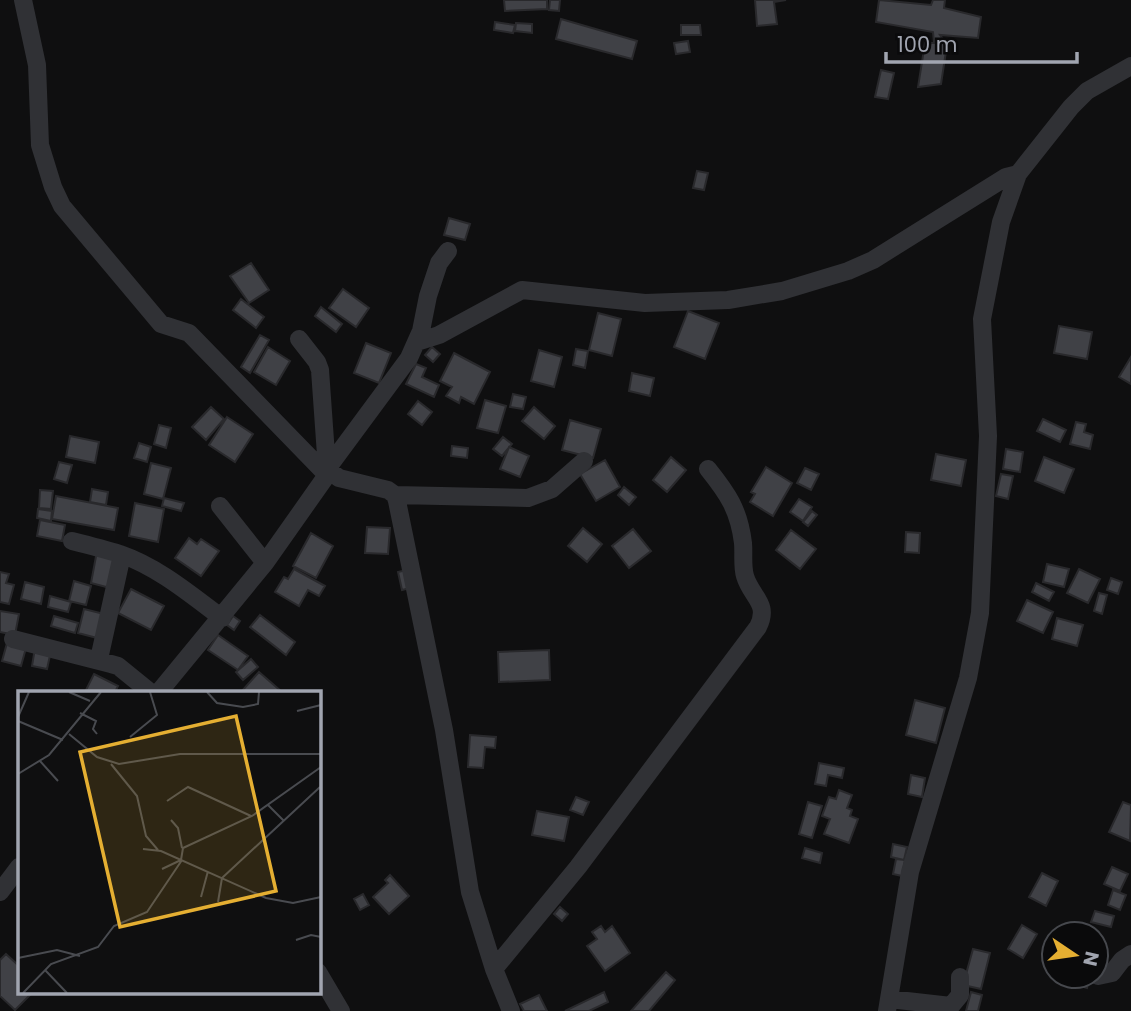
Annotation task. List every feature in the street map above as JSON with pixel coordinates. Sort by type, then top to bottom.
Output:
[{"type":"street","points":[[23,0],[37,65],[40,145],[52,187],[62,206],[161,324],[190,333],[327,472],[339,478],[388,490],[395,495],[528,498],[552,489],[584,461]]},
{"type":"street","points":[[960,977],[960,995],[951,1006],[888,1005],[910,872],[968,678],[981,613],[988,436],[982,354],[983,308],[1001,222],[1018,174],[1078,99],[1131,66]]},
{"type":"street","points":[[417,342],[439,335],[522,290],[645,303],[728,300],[782,291],[848,271],[873,260],[1006,177],[1018,174]]},
{"type":"street","points":[[160,691],[265,563],[409,358],[417,342],[439,263],[448,251]]},
{"type":"street","points":[[299,339],[320,370],[327,472]]},
{"type":"street","points":[[494,969],[578,867],[763,617],[762,608],[744,572],[740,519],[729,496],[708,469]]},
{"type":"street","points":[[395,495],[444,730],[470,892],[494,969],[512,1011]]},
{"type":"street","points":[[220,506],[265,563]]},
{"type":"street","points":[[72,541],[122,555],[174,582],[222,618]]},
{"type":"street","points":[[99,659],[122,555]]},
{"type":"street","points":[[13,639],[99,659],[118,667],[149,691]]},
{"type":"street","points":[[0,892],[18,868]]},
{"type":"street","points":[[1110,973],[1131,954]]},
{"type":"street","points":[[320,975],[341,1011]]},
{"type":"building","points":[[504,0],[547,0],[547,9],[505,11]]},
{"type":"building","points":[[550,0],[560,0],[559,11],[549,10]]},
{"type":"building","points":[[755,0],[786,0],[774,2],[777,24],[757,26]]},
{"type":"building","points":[[879,0],[931,5],[933,0],[945,0],[944,8],[981,17],[978,38],[940,35],[947,45],[941,84],[918,87],[925,43],[934,43],[933,32],[876,22]]},
{"type":"building","points":[[561,19],[637,41],[632,59],[556,39]]},
{"type":"building","points":[[495,22],[515,25],[513,33],[494,30]]},
{"type":"building","points":[[516,23],[532,24],[532,33],[515,31]]},
{"type":"building","points":[[681,25],[700,25],[701,35],[681,35]]},
{"type":"building","points":[[688,41],[690,52],[676,54],[674,43]]},
{"type":"building","points":[[881,70],[894,73],[888,99],[875,97]]},
{"type":"building","points":[[697,171],[708,173],[704,190],[693,188]]},
{"type":"building","points":[[449,218],[470,224],[465,240],[444,235]]},
{"type":"building","points":[[251,263],[269,290],[249,303],[230,276]]},
{"type":"building","points":[[343,289],[369,308],[356,327],[329,308]]},
{"type":"building","points":[[241,299],[264,317],[256,328],[233,310]]},
{"type":"building","points":[[321,307],[342,324],[336,332],[315,316]]},
{"type":"building","points":[[688,311],[719,323],[705,359],[674,347]]},
{"type":"building","points":[[598,313],[621,319],[612,356],[589,350]]},
{"type":"building","points":[[1059,326],[1092,332],[1087,359],[1054,353]]},
{"type":"building","points":[[260,335],[269,340],[250,373],[241,367]]},
{"type":"building","points":[[366,343],[391,353],[379,383],[354,373]]},
{"type":"building","points":[[268,347],[290,361],[276,385],[254,372]]},
{"type":"building","points":[[432,347],[440,354],[433,362],[425,355]]},
{"type":"building","points":[[576,349],[588,351],[585,368],[573,365]]},
{"type":"building","points":[[539,350],[562,357],[554,387],[531,381]]},
{"type":"building","points":[[454,353],[490,372],[474,404],[461,397],[459,403],[446,396],[452,387],[440,381]]},
{"type":"building","points":[[1131,357],[1131,384],[1119,377]]},
{"type":"building","points":[[416,364],[426,368],[422,377],[439,385],[434,397],[406,384]]},
{"type":"building","points":[[632,373],[654,378],[650,396],[629,391]]},
{"type":"building","points":[[513,394],[526,397],[523,409],[510,407]]},
{"type":"building","points":[[485,400],[506,406],[498,433],[477,428]]},
{"type":"building","points":[[418,401],[432,412],[422,425],[408,414]]},
{"type":"building","points":[[211,407],[224,419],[206,440],[192,427]]},
{"type":"building","points":[[534,407],[555,426],[544,439],[522,421]]},
{"type":"building","points":[[227,417],[253,434],[235,462],[209,445]]},
{"type":"building","points":[[1043,419],[1066,430],[1060,442],[1037,431]]},
{"type":"building","points":[[570,420],[601,429],[593,458],[562,450]]},
{"type":"building","points":[[1076,422],[1086,424],[1084,432],[1093,435],[1090,449],[1070,444]]},
{"type":"building","points":[[159,425],[171,428],[166,448],[154,444]]},
{"type":"building","points":[[70,436],[99,442],[95,463],[66,457]]},
{"type":"building","points":[[503,437],[512,444],[502,456],[493,449]]},
{"type":"building","points":[[139,443],[151,447],[147,462],[134,458]]},
{"type":"building","points":[[452,446],[468,448],[467,458],[451,456]]},
{"type":"building","points":[[509,447],[529,456],[520,477],[500,469]]},
{"type":"building","points":[[1006,449],[1023,452],[1020,472],[1003,469]]},
{"type":"building","points":[[936,454],[966,460],[961,486],[931,480]]},
{"type":"building","points":[[671,457],[686,470],[667,492],[653,480]]},
{"type":"building","points":[[1044,457],[1074,469],[1064,493],[1035,481]]},
{"type":"building","points":[[605,460],[620,487],[596,501],[580,474]]},
{"type":"building","points":[[59,462],[72,465],[67,483],[54,479]]},
{"type":"building","points":[[151,463],[171,468],[163,499],[144,494]]},
{"type":"building","points":[[766,467],[792,483],[773,516],[750,502],[755,494],[751,492]]},
{"type":"building","points":[[805,468],[819,474],[811,490],[797,483]]},
{"type":"building","points":[[1001,474],[1013,476],[1008,499],[996,496]]},
{"type":"building","points":[[624,487],[636,497],[629,505],[618,495]]},
{"type":"building","points":[[92,489],[108,492],[106,505],[90,502]]},
{"type":"building","points":[[40,490],[53,491],[51,509],[39,508]]},
{"type":"building","points":[[56,496],[118,508],[114,530],[52,519]]},
{"type":"building","points":[[164,498],[184,503],[181,511],[162,506]]},
{"type":"building","points":[[799,499],[812,507],[803,521],[790,512]]},
{"type":"building","points":[[135,503],[164,509],[158,542],[129,536]]},
{"type":"building","points":[[38,509],[52,511],[51,521],[37,518]]},
{"type":"building","points":[[812,511],[817,515],[808,526],[803,522]]},
{"type":"building","points":[[40,520],[65,525],[62,541],[37,536]]},
{"type":"building","points":[[367,527],[390,528],[388,554],[365,553]]},
{"type":"building","points":[[583,528],[602,544],[587,562],[568,546]]},
{"type":"building","points":[[633,529],[651,551],[629,568],[612,546]]},
{"type":"building","points":[[791,530],[816,549],[800,569],[776,550]]},
{"type":"building","points":[[906,532],[920,533],[919,553],[905,552]]},
{"type":"building","points":[[311,533],[333,546],[316,578],[293,566]]},
{"type":"building","points":[[189,538],[197,544],[201,539],[219,551],[201,576],[175,558]]},
{"type":"building","points":[[97,551],[117,555],[110,588],[91,583]]},
{"type":"building","points":[[1047,564],[1069,569],[1064,587],[1043,582]]},
{"type":"building","points":[[294,569],[325,586],[319,596],[308,590],[299,606],[275,592],[284,577],[288,579]]},
{"type":"building","points":[[1079,569],[1100,579],[1088,603],[1067,593]]},
{"type":"building","points":[[407,570],[410,588],[402,590],[398,572]]},
{"type":"building","points":[[0,572],[9,574],[6,583],[14,585],[9,604],[0,602]]},
{"type":"building","points":[[1111,578],[1122,582],[1118,594],[1107,590]]},
{"type":"building","points":[[74,581],[91,586],[86,605],[69,601]]},
{"type":"building","points":[[25,582],[44,587],[41,604],[21,599]]},
{"type":"building","points":[[1036,583],[1054,592],[1049,601],[1032,592]]},
{"type":"building","points":[[131,589],[164,606],[151,630],[118,613]]},
{"type":"building","points":[[1099,593],[1107,595],[1102,614],[1094,611]]},
{"type":"building","points":[[50,596],[71,602],[68,612],[48,607]]},
{"type":"building","points":[[1027,600],[1053,612],[1043,633],[1017,621]]},
{"type":"building","points":[[84,609],[104,614],[97,638],[78,633]]},
{"type":"building","points":[[0,611],[19,614],[15,635],[0,632]]},
{"type":"building","points":[[260,615],[295,642],[286,655],[250,627]]},
{"type":"building","points":[[54,616],[78,623],[75,633],[51,626]]},
{"type":"building","points":[[233,616],[240,621],[234,630],[227,625]]},
{"type":"building","points":[[1057,618],[1083,625],[1077,646],[1052,639]]},
{"type":"building","points":[[218,635],[248,656],[238,670],[208,650]]},
{"type":"building","points":[[7,643],[26,648],[21,666],[2,661]]},
{"type":"building","points":[[35,648],[51,651],[47,669],[32,666]]},
{"type":"building","points":[[549,650],[550,680],[499,682],[498,652]]},
{"type":"building","points":[[251,659],[258,667],[243,680],[236,672]]},
{"type":"building","points":[[259,672],[281,691],[242,691]]},
{"type":"building","points":[[94,674],[118,686],[116,691],[86,691]]},
{"type":"building","points":[[915,700],[945,708],[936,743],[906,735]]},
{"type":"building","points":[[470,735],[496,737],[495,748],[485,747],[483,768],[468,767]]},
{"type":"building","points":[[819,763],[844,768],[842,778],[828,775],[826,786],[815,784]]},
{"type":"building","points":[[911,775],[925,778],[922,797],[908,794]]},
{"type":"building","points":[[839,790],[852,795],[847,808],[852,810],[850,816],[858,819],[849,843],[824,834],[830,819],[822,816],[829,797],[836,799]]},
{"type":"building","points":[[576,797],[589,802],[583,815],[570,810]]},
{"type":"building","points":[[808,802],[822,806],[812,838],[799,834]]},
{"type":"building","points":[[1123,802],[1131,805],[1130,841],[1109,832]]},
{"type":"building","points":[[537,811],[569,817],[564,841],[532,835]]},
{"type":"building","points":[[893,844],[907,847],[904,860],[891,857]]},
{"type":"building","points":[[805,848],[822,853],[820,863],[802,858]]},
{"type":"building","points":[[896,859],[905,860],[902,876],[893,874]]},
{"type":"building","points":[[1112,867],[1128,874],[1120,891],[1104,884]]},
{"type":"building","points":[[1042,873],[1058,881],[1046,906],[1029,897]]},
{"type":"building","points":[[390,875],[409,896],[389,914],[373,897],[388,883],[385,880]]},
{"type":"building","points":[[1113,890],[1126,895],[1120,910],[1108,905]]},
{"type":"building","points":[[363,894],[369,905],[360,910],[354,899]]},
{"type":"building","points":[[560,907],[568,914],[562,921],[554,914]]},
{"type":"building","points":[[1095,911],[1114,916],[1111,927],[1110,920],[1092,920]]},
{"type":"building","points":[[1022,925],[1037,934],[1023,958],[1008,949]]},
{"type":"building","points":[[601,926],[605,932],[612,926],[630,953],[605,971],[587,946],[597,939],[592,932]]},
{"type":"building","points":[[973,949],[990,953],[981,989],[963,985]]},
{"type":"building","points":[[6,954],[18,965],[18,993],[32,993],[15,1010],[0,996],[0,960]]},
{"type":"building","points":[[666,972],[675,980],[649,1011],[631,1011]]},
{"type":"building","points":[[604,992],[608,1002],[589,1011],[565,1011]]},
{"type":"building","points":[[971,992],[982,995],[978,1011],[966,1011]]},
{"type":"building","points":[[539,995],[547,1011],[524,1011],[520,1004]]}]
